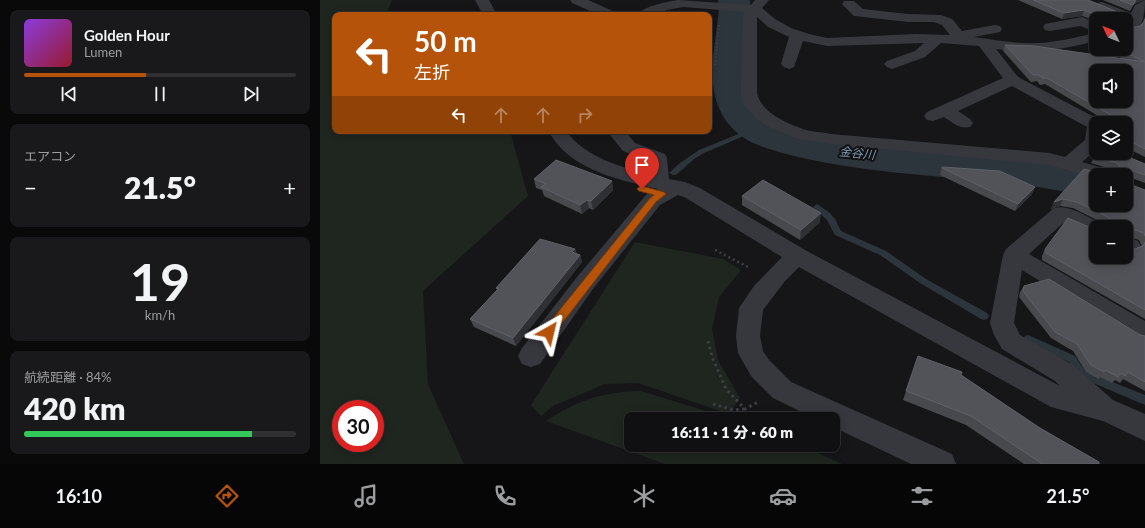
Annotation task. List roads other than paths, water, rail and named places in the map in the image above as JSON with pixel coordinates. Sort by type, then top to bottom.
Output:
[{"type":"street","points":[[482,0],[488,12]]},
{"type":"street","points":[[577,0],[603,12]]},
{"type":"street","points":[[1090,1],[1134,28],[1140,8],[1145,4]]},
{"type":"street","points":[[652,12],[673,4],[683,3],[721,7],[754,6],[772,23],[797,36],[827,42],[961,39],[1020,47],[1040,48],[1054,47],[1089,39]]},
{"type":"street","points":[[849,4],[859,13],[908,18],[936,18],[947,22],[961,39]]},
{"type":"street","points":[[754,6],[750,16],[749,93],[751,103],[763,115],[777,124],[799,134],[831,139],[1048,159],[1089,170]]},
{"type":"street","points":[[1050,28],[1082,21],[1089,24]]},
{"type":"street","points":[[961,39],[967,34],[995,29]]},
{"type":"street","points":[[790,64],[797,36]]},
{"type":"street","points":[[892,64],[920,54],[937,39]]},
{"type":"street","points":[[983,42],[1012,80],[1089,121]]},
{"type":"street","points":[[964,123],[939,113],[1012,80]]},
{"type":"street","points":[[559,134],[568,145],[600,165],[666,188]]},
{"type":"street","points":[[618,134],[629,147],[658,158],[666,188]]},
{"type":"street","points":[[1068,164],[1089,148]]},
{"type":"street","points":[[628,185],[666,188],[694,193],[797,256],[1060,399],[1106,410],[1145,428]]},
{"type":"street","points":[[530,356],[585,283],[653,200],[666,188]]},
{"type":"street","points":[[1089,227],[1061,213],[1014,255],[1002,323],[1006,335],[1011,342],[1064,373],[1106,410]]},
{"type":"street","points":[[1014,255],[1145,333]]},
{"type":"street","points":[[797,256],[777,275],[762,292],[751,308],[748,336],[751,353],[760,368],[782,390],[942,464]]},
{"type":"waterway","name":"金谷川","points":[[734,0],[735,9],[731,59],[734,94],[743,116],[765,133],[803,145],[851,154],[1017,170],[1063,176],[1089,182]]},
{"type":"waterway","points":[[673,173],[682,164],[702,151],[756,129]]},
{"type":"waterway","points":[[817,207],[830,218],[838,233],[883,253],[923,281],[984,316]]},
{"type":"waterway","points":[[1028,339],[1072,359],[1082,374],[1145,400]]}]
